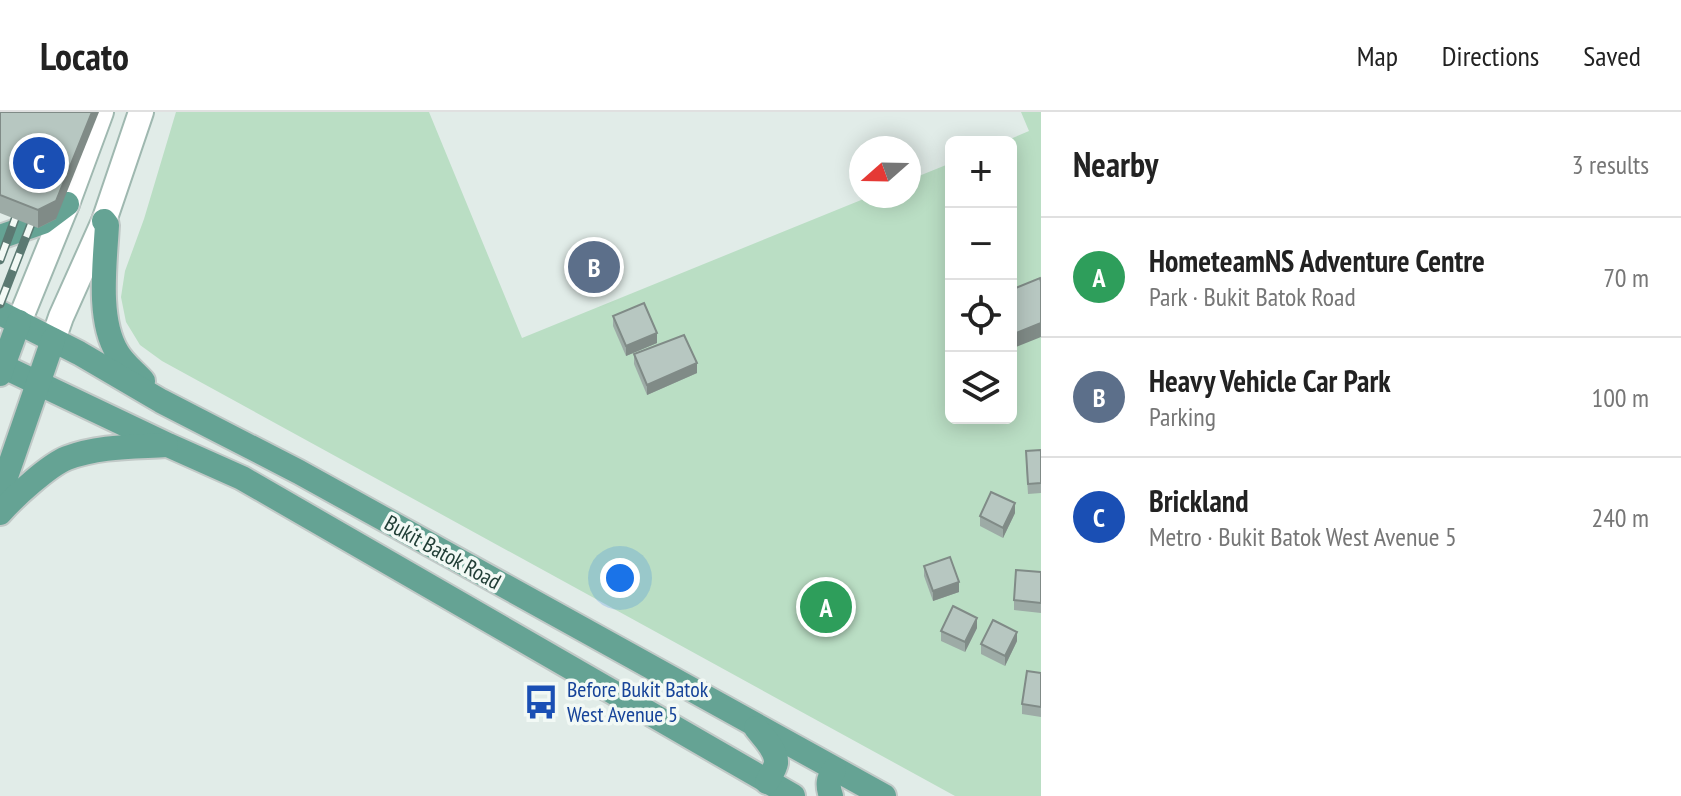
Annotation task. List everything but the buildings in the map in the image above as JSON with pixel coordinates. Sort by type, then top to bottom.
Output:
[{"type":"main road","points":[[0,237],[43,222],[67,204]]},
{"type":"main road","points":[[104,221],[107,225],[104,285],[108,326],[117,353],[161,401]]},
{"type":"main road","points":[[1,369],[9,317]]},
{"type":"main road","name":"Bukit Batok Road","points":[[9,317],[161,401],[299,472],[884,796]]},
{"type":"main road","points":[[0,494],[53,340]]},
{"type":"main road","name":"Bukit Batok Road","points":[[1,369],[242,478],[793,796]]},
{"type":"main road","points":[[0,513],[63,459],[117,447],[168,445]]},
{"type":"main road","points":[[755,725],[775,759],[776,765],[767,782]]},
{"type":"main road","points":[[831,796],[829,777],[834,770]]},
{"type":"street","points":[[9,317],[67,204],[101,112]]},
{"type":"street","points":[[53,340],[104,221],[141,112]]},
{"type":"green space","points":[[176,112],[429,112],[522,338],[849,205],[849,208],[921,208],[921,175],[945,165],[945,424],[1017,424],[1017,136],[1029,131],[1021,112],[1041,112],[1041,796],[955,796],[162,361],[140,345],[126,322],[121,297],[125,271]]},
{"type":"railway","points":[[0,260],[22,200]]},
{"type":"railway","points":[[0,304],[38,206]]},
{"type":"place","name":"Brickland","points":[[39,163]]},
{"type":"place","name":"Heavy Vehicle Car Park","points":[[594,267]]},
{"type":"place","name":"HometeamNS Adventure Centre","points":[[826,607]]},
{"type":"place","name":"Before Bukit Batok West Avenue 5","points":[[541,702]]}]
